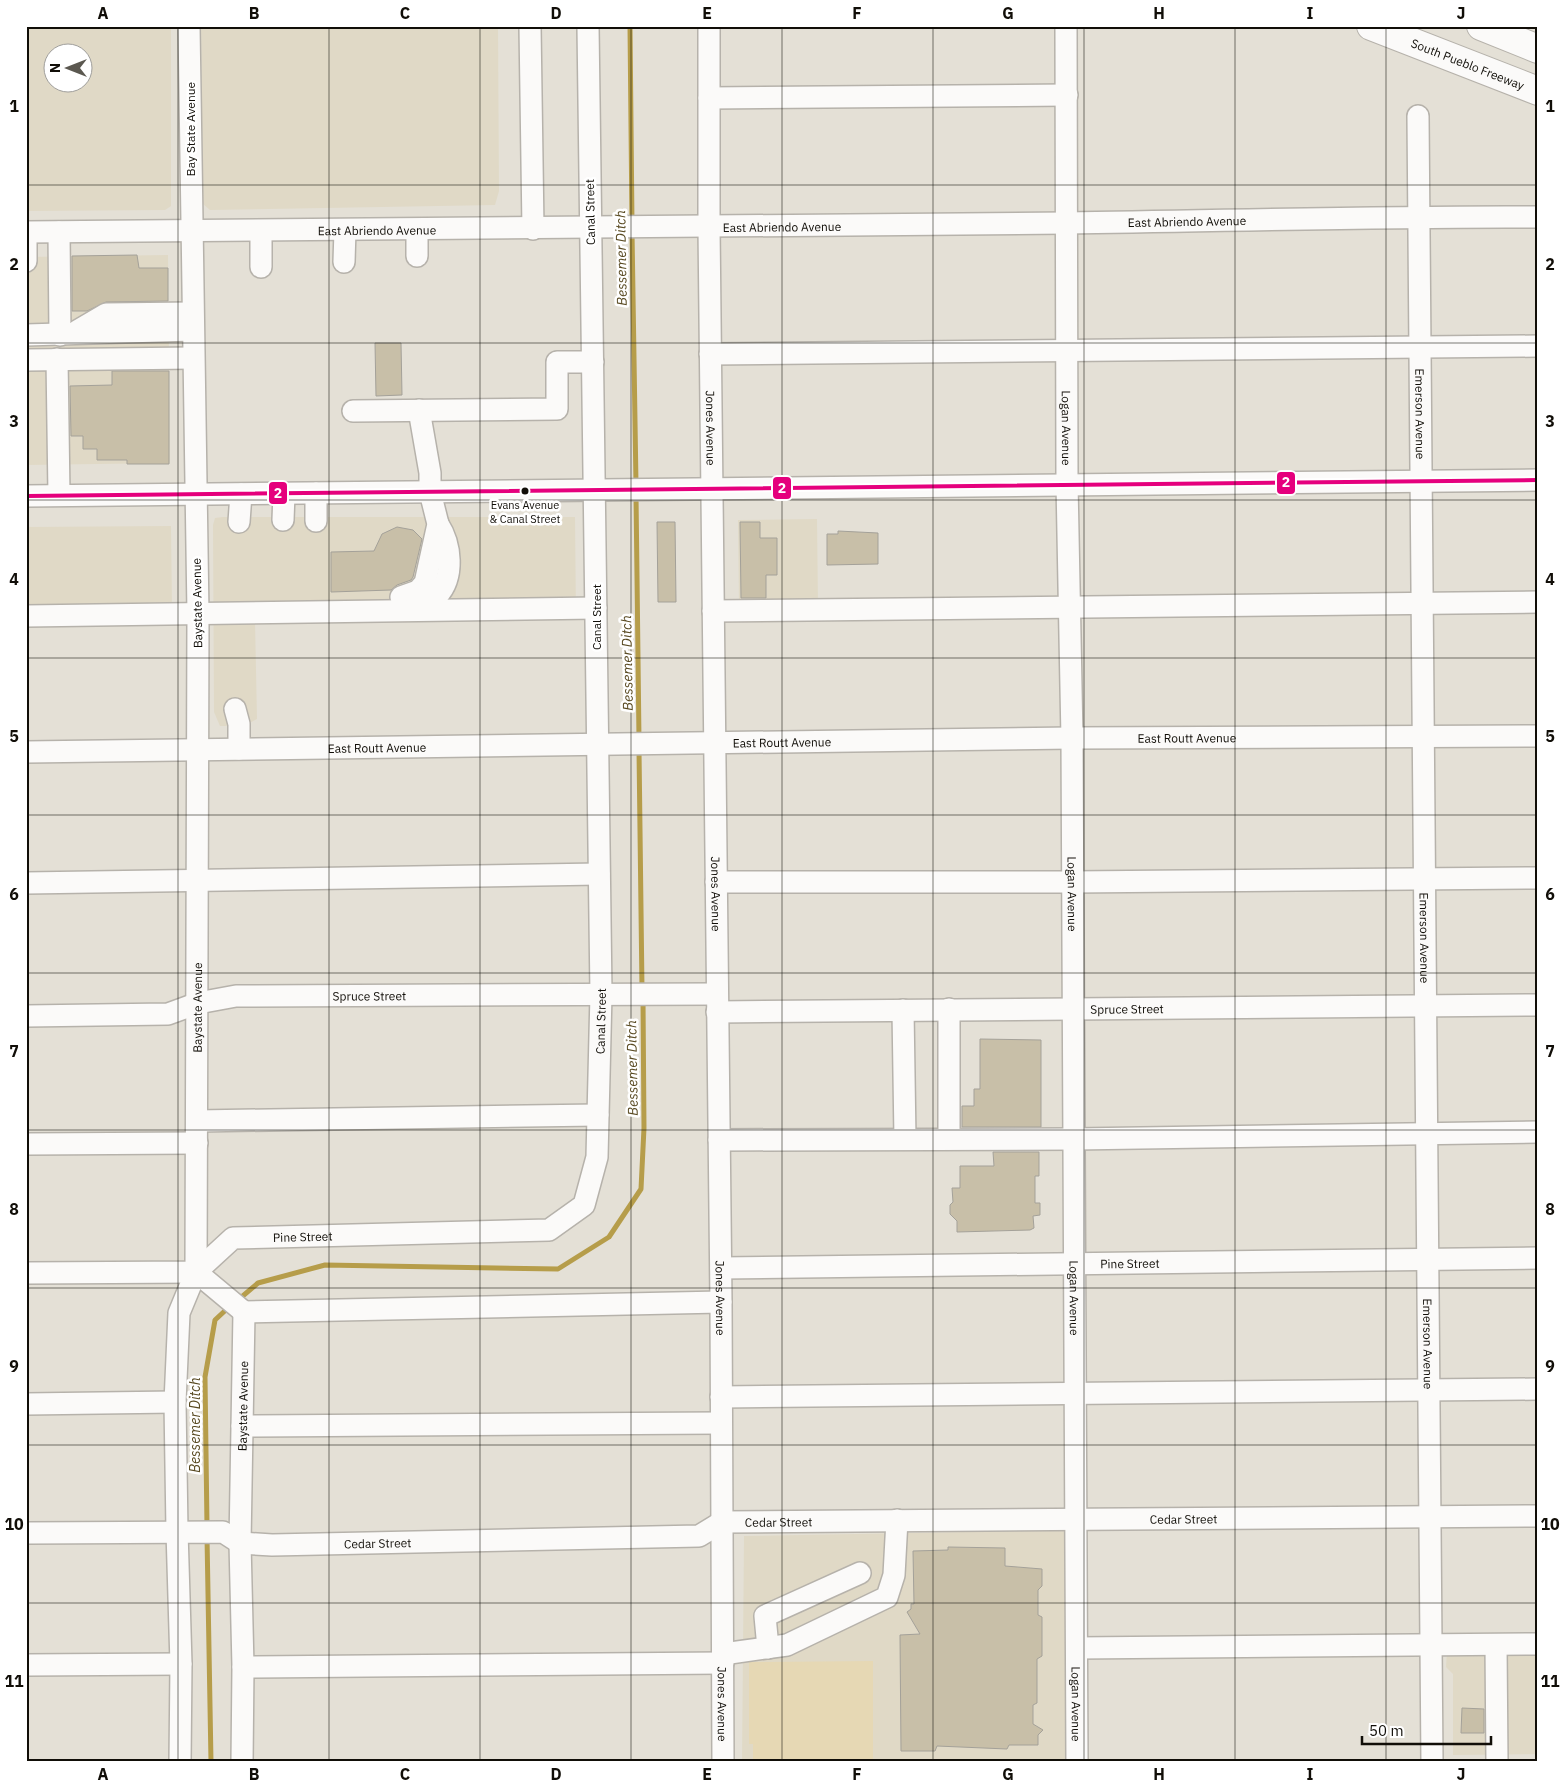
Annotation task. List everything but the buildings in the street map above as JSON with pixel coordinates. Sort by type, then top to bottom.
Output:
[{"type":"highway","name":"South Pueblo Freeway","points":[[1371,26],[1538,91]]},
{"type":"highway","points":[[1480,26],[1538,49]]},
{"type":"street","name":"Bay State Avenue","points":[[189,26],[190,231]]},
{"type":"street","points":[[530,26],[533,229]]},
{"type":"street","name":"Canal Street","points":[[584,1205],[597,1157],[600,994],[588,26]]},
{"type":"street","name":"Jones Avenue","points":[[709,26],[711,489],[720,1140],[723,1762]]},
{"type":"street","name":"Logan Avenue","points":[[1066,26],[1067,483],[1072,738],[1072,1008],[1075,1139],[1077,1762]]},
{"type":"street","points":[[709,98],[1067,95]]},
{"type":"street","name":"Emerson Avenue","points":[[1418,116],[1432,1762]]},
{"type":"street","name":"East Abriendo Avenue","points":[[26,232],[590,229],[1419,216],[1538,217]]},
{"type":"street","points":[[344,262],[345,230]]},
{"type":"street","points":[[417,230],[417,256]]},
{"type":"street","name":"Baystate Avenue","points":[[190,231],[198,614],[196,1272]]},
{"type":"street","points":[[261,231],[261,267]]},
{"type":"street","points":[[26,232],[26,261]]},
{"type":"street","points":[[59,232],[65,335]]},
{"type":"street","points":[[26,335],[65,335],[106,314],[192,333]]},
{"type":"street","points":[[26,360],[57,359],[192,333]]},
{"type":"street","points":[[710,354],[1420,349],[1538,346]]},
{"type":"street","points":[[57,359],[59,495]]},
{"type":"street","points":[[353,411],[557,409],[557,362],[593,362]]},
{"type":"street","points":[[233,613],[239,600],[410,598],[418,591],[425,583],[438,524],[430,492],[430,473],[419,410]]},
{"type":"street","points":[[26,496],[284,494],[325,487],[430,492],[1421,479],[1538,480]]},
{"type":"street","points":[[316,521],[325,487]]},
{"type":"street","points":[[239,522],[241,494]]},
{"type":"street","points":[[284,494],[284,520]]},
{"type":"street","points":[[713,611],[1538,602]]},
{"type":"street","points":[[26,616],[596,608]]},
{"type":"street","points":[[235,709],[239,724],[239,749]]},
{"type":"street","name":"East Routt Avenue","points":[[26,752],[1072,738],[1538,736]]},
{"type":"street","points":[[26,883],[599,874]]},
{"type":"street","points":[[716,882],[1072,882],[1538,878]]},
{"type":"street","name":"Spruce Street","points":[[26,1016],[168,1014],[198,1002],[236,996],[651,994],[717,1003],[903,1010],[1538,1005]]},
{"type":"street","points":[[948,1009],[948,1139]]},
{"type":"street","points":[[903,1010],[905,1139]]},
{"type":"street","points":[[197,1121],[598,1115]]},
{"type":"street","points":[[720,1140],[1075,1139],[1538,1132]]},
{"type":"street","points":[[26,1144],[197,1143]]},
{"type":"street","name":"Pine Street","points":[[196,1272],[233,1238],[548,1230],[584,1205]]},
{"type":"street","name":"Pine Street","points":[[721,1268],[1538,1258]]},
{"type":"street","points":[[26,1273],[196,1272],[244,1312],[721,1302]]},
{"type":"street","points":[[180,1762],[182,1531],[175,1402],[178,1313],[196,1272]]},
{"type":"street","name":"Baystate Avenue","points":[[242,1762],[243,1667],[232,1537],[242,1426],[244,1312]]},
{"type":"street","points":[[721,1397],[1538,1388]]},
{"type":"street","points":[[26,1404],[175,1402]]},
{"type":"street","points":[[242,1426],[721,1423]]},
{"type":"street","name":"Cedar Street","points":[[26,1533],[182,1531],[232,1537],[272,1545],[699,1536],[722,1522],[1538,1516]]},
{"type":"street","points":[[243,1667],[723,1659],[787,1645],[887,1596],[894,1575],[897,1520]]},
{"type":"street","points":[[768,1648],[765,1616],[860,1573]]},
{"type":"street","points":[[1496,1644],[1496,1762]]},
{"type":"street","points":[[1077,1648],[1538,1644]]},
{"type":"street","points":[[26,1665],[181,1664]]},
{"type":"shaded area","points":[[26,26],[171,26],[171,206],[165,210],[26,211]]},
{"type":"shaded area","points":[[201,26],[498,26],[499,191],[495,205],[210,210],[203,204]]},
{"type":"shaded area","points":[[168,255],[170,463],[26,465],[26,257]]},
{"type":"shaded area","points":[[575,517],[576,618],[255,621],[257,719],[244,726],[220,726],[214,712],[213,525],[215,518]]},
{"type":"shaded area","points":[[817,519],[818,606],[739,607],[738,520]]},
{"type":"shaded area","points":[[171,526],[172,609],[26,610],[26,527]]},
{"type":"shaded area","points":[[1065,1530],[1065,1762],[742,1762],[744,1536]]},
{"type":"shaded area","points":[[1538,1650],[1538,1754],[1453,1755],[1453,1674],[1446,1667],[1447,1651]]},
{"type":"shaded area","points":[[873,1661],[873,1759],[753,1759],[753,1744],[749,1744],[749,1662]]},
{"type":"waterway","name":"Bessemer Ditch","points":[[630,26],[632,224]]},
{"type":"waterway","name":"Bessemer Ditch","points":[[632,232],[636,484]]},
{"type":"waterway","name":"Bessemer Ditch","points":[[636,495],[639,739]]},
{"type":"waterway","name":"Bessemer Ditch","points":[[639,750],[642,989]]},
{"type":"waterway","name":"Bessemer Ditch","points":[[238,1300],[258,1283],[325,1265],[558,1269],[609,1237],[641,1189],[644,1128],[643,1000]]},
{"type":"waterway","name":"Bessemer Ditch","points":[[207,1526],[205,1377],[215,1320],[229,1307]]},
{"type":"waterway","name":"Bessemer Ditch","points":[[207,1537],[211,1762]]},
{"type":"transit line","name":"2","points":[[26,496],[1538,480]]},
{"type":"place","name":"Evans Avenue & Canal Street","points":[[525,491]]}]
